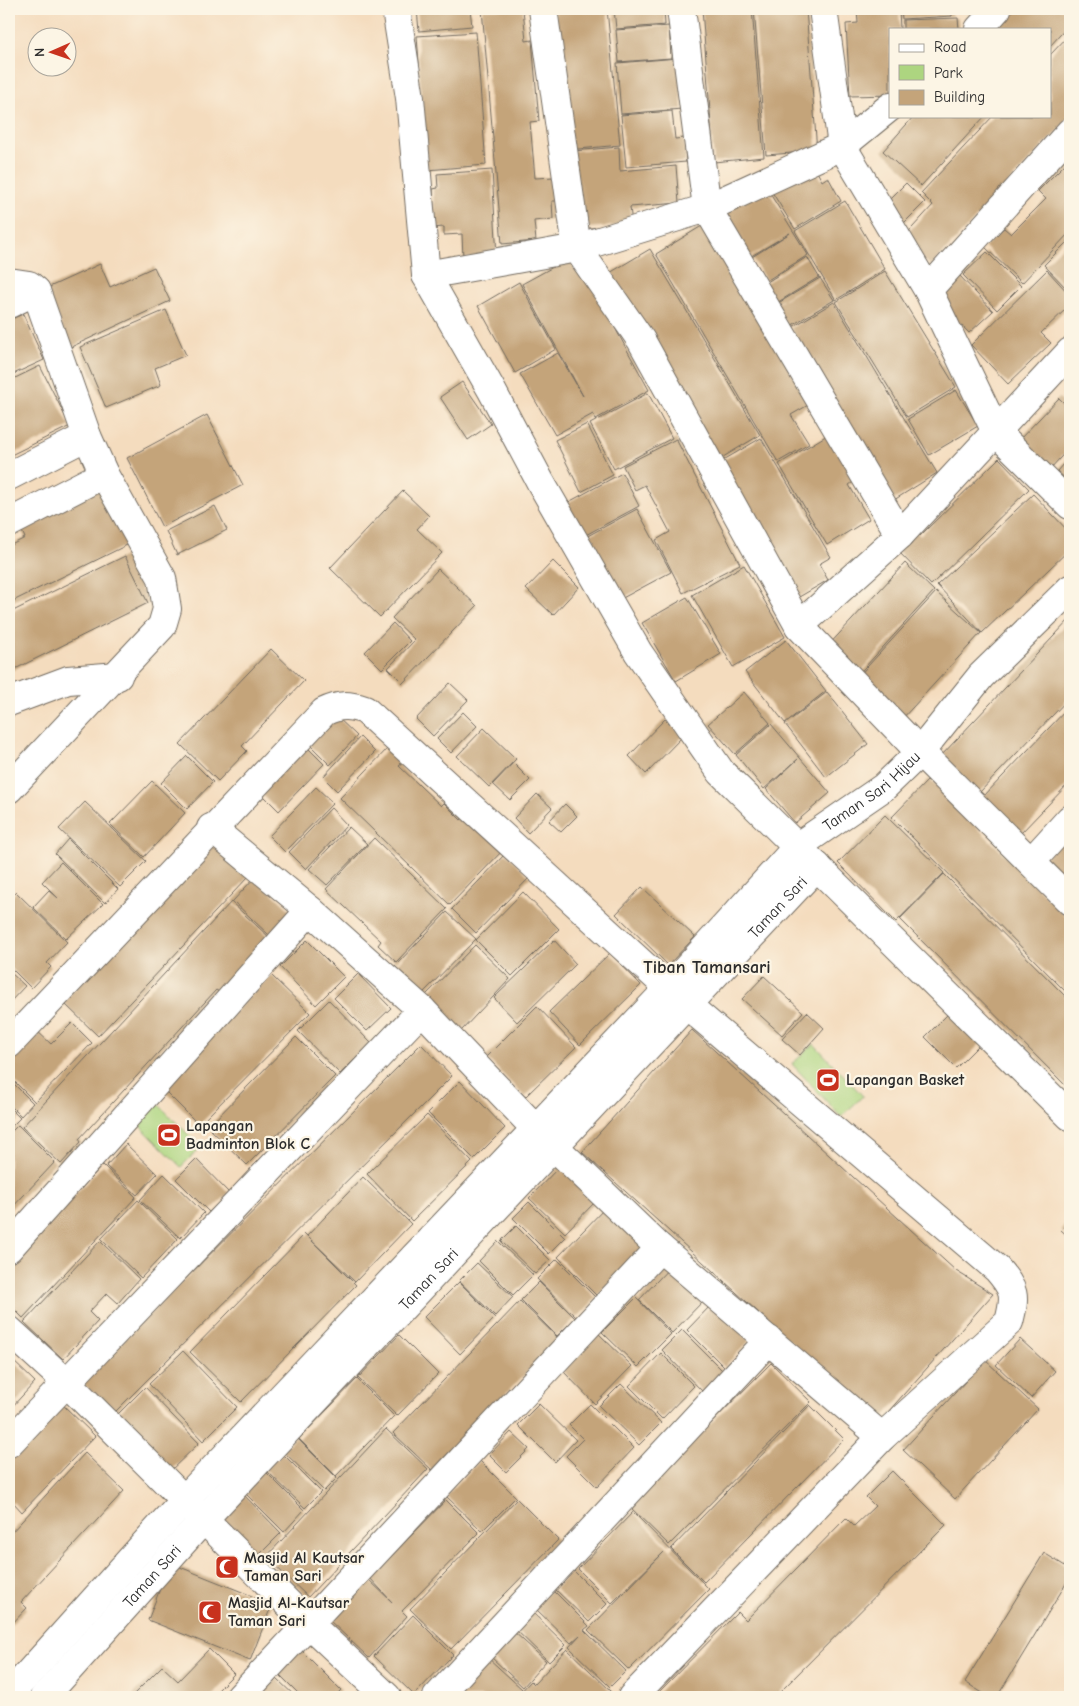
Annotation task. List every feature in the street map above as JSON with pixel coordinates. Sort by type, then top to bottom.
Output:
[{"type":"street","points":[[396,9],[410,98],[426,275],[491,389],[541,483],[638,652],[721,772],[1070,1116]]},
{"type":"street","points":[[543,9],[577,248],[641,340],[799,626],[920,752],[1070,901]]},
{"type":"street","points":[[681,9],[708,208],[900,534]]},
{"type":"street","points":[[823,9],[842,146],[928,290],[996,432],[1070,504]]},
{"type":"street","points":[[969,9],[972,28]]},
{"type":"street","points":[[980,28],[997,9]]},
{"type":"street","points":[[426,275],[577,248],[708,208],[842,146],[889,108]]},
{"type":"street","points":[[928,290],[1070,132]]},
{"type":"street","points":[[9,282],[29,284],[36,291],[86,436],[104,474],[162,578],[167,609],[162,626],[118,676],[9,790]]},
{"type":"street","points":[[9,304],[36,291]]},
{"type":"street","points":[[799,626],[900,534],[1070,352]]},
{"type":"street","points":[[9,476],[86,436]]},
{"type":"street","points":[[9,523],[104,474]]},
{"type":"street","name":"Taman Sari Hijau","points":[[678,996],[808,856],[920,752],[981,676],[1070,589]]},
{"type":"street","points":[[9,702],[68,680],[118,676]]},
{"type":"street","points":[[9,1044],[211,828],[324,712],[338,705],[352,706],[365,710],[678,996],[990,1262],[1010,1283],[1015,1301],[1009,1322],[882,1438],[632,1697]]},
{"type":"street","points":[[1031,862],[1070,819]]},
{"type":"street","points":[[211,828],[310,910],[422,1010],[545,1138],[660,1248],[882,1438]]},
{"type":"street","points":[[9,1248],[310,910]]},
{"type":"street","name":"Taman Sari","points":[[44,1697],[545,1138],[678,996]]},
{"type":"street","points":[[9,1443],[422,1010]]},
{"type":"street","name":"Taman Sari","points":[[9,1695],[184,1500],[545,1138]]},
{"type":"street","points":[[240,1697],[660,1248]]},
{"type":"street","points":[[9,1330],[66,1382],[203,1520],[387,1697]]},
{"type":"street","points":[[437,1697],[769,1340]]},
{"type":"green space","name":"Lapangan Basket","points":[[814,1044],[863,1096],[841,1117],[792,1064]]},
{"type":"green space","name":"Lapangan Badminton Blok C","points":[[157,1103],[201,1147],[181,1167],[137,1123]]},
{"type":"building","points":[[417,9],[470,9],[472,26],[419,31]]},
{"type":"building","points":[[482,9],[523,9],[526,41],[532,40],[539,121],[530,122],[535,178],[554,177],[557,201],[552,201],[553,219],[534,221],[536,241],[502,244]]},
{"type":"building","points":[[555,9],[607,9],[620,145],[568,150]]},
{"type":"building","points":[[614,9],[664,9],[665,25],[616,29]]},
{"type":"building","points":[[702,9],[752,9],[764,157],[714,162]]},
{"type":"building","points":[[754,9],[806,9],[817,151],[766,155]]},
{"type":"building","points":[[857,9],[899,9],[900,28],[889,28],[889,95],[850,96],[846,24],[858,23]]},
{"type":"building","points":[[901,9],[952,9],[952,16],[902,19]]},
{"type":"building","points":[[1014,9],[1070,9],[1070,24],[1052,44],[1052,28],[996,28]]},
{"type":"building","points":[[958,18],[959,28],[903,28],[903,20]]},
{"type":"building","points":[[669,26],[671,58],[619,62],[616,30]]},
{"type":"building","points":[[476,32],[486,165],[427,170],[417,36]]},
{"type":"building","points":[[1070,34],[1070,117],[931,266],[902,239],[933,205],[921,193],[991,118],[1052,118],[1052,53]]},
{"type":"building","points":[[678,58],[682,109],[621,114],[617,63]]},
{"type":"building","points":[[672,111],[675,139],[684,138],[686,162],[626,167],[621,115]]},
{"type":"building","points":[[912,118],[983,118],[921,186],[883,151]]},
{"type":"building","points":[[619,147],[620,171],[676,166],[679,203],[630,207],[632,224],[579,229],[573,151]]},
{"type":"building","points":[[1070,159],[1070,232],[1022,283],[985,247],[1004,228],[1011,234],[1046,199],[1038,191]]},
{"type":"building","points":[[814,166],[822,181],[828,177],[841,201],[795,229],[772,192]]},
{"type":"building","points":[[492,170],[497,257],[463,258],[462,234],[444,235],[444,227],[431,228],[430,209],[434,208],[433,189],[438,188],[437,174]]},
{"type":"building","points":[[906,183],[925,202],[902,225],[884,205]]},
{"type":"building","points":[[764,184],[808,255],[766,281],[752,257],[790,233],[748,258],[720,211]]},
{"type":"building","points":[[845,201],[885,269],[836,300],[795,231]]},
{"type":"building","points":[[705,224],[810,404],[791,415],[809,444],[778,462],[656,254]]},
{"type":"building","points":[[1070,239],[1070,292],[1044,265]]},
{"type":"building","points":[[650,249],[760,435],[718,460],[608,274]]},
{"type":"building","points":[[987,252],[1021,286],[997,310],[963,275]]},
{"type":"building","points":[[575,255],[649,390],[596,419],[593,414],[555,435],[520,374],[558,353],[583,396],[522,284]]},
{"type":"building","points":[[807,257],[819,277],[775,304],[764,284]]},
{"type":"building","points":[[100,264],[110,287],[154,267],[170,301],[71,347],[45,289]]},
{"type":"building","points":[[1047,270],[1070,295],[1070,305],[1041,333],[1051,343],[1008,384],[971,345]]},
{"type":"building","points":[[885,271],[956,387],[907,417],[836,302]]},
{"type":"building","points":[[959,275],[993,311],[969,333],[935,298]]},
{"type":"building","points":[[820,278],[834,300],[789,327],[775,305]]},
{"type":"building","points":[[519,282],[556,349],[515,373],[478,306]]},
{"type":"building","points":[[834,302],[937,473],[894,500],[791,328]]},
{"type":"building","points":[[166,310],[186,355],[155,368],[161,385],[106,408],[80,347]]},
{"type":"building","points":[[23,314],[44,360],[9,376],[9,320]]},
{"type":"building","points":[[40,366],[70,426],[9,456],[9,381]]},
{"type":"building","points":[[462,382],[491,424],[468,440],[440,397]]},
{"type":"building","points":[[956,390],[978,426],[929,455],[908,419]]},
{"type":"building","points":[[648,393],[672,438],[614,469],[590,424]]},
{"type":"building","points":[[1059,398],[1070,409],[1070,447],[1050,469],[1019,440]]},
{"type":"building","points":[[207,415],[243,485],[162,527],[127,458]]},
{"type":"building","points":[[587,424],[613,475],[581,492],[555,440]]},
{"type":"building","points":[[829,434],[856,480],[849,485],[869,519],[827,545],[779,464]]},
{"type":"building","points":[[761,438],[831,557],[819,564],[828,580],[794,600],[715,465]]},
{"type":"building","points":[[676,439],[740,564],[683,593],[656,540],[670,532],[645,485],[635,490],[623,466]]},
{"type":"building","points":[[1070,456],[1070,483],[1057,471]]},
{"type":"building","points":[[999,458],[1029,489],[931,585],[897,550],[916,531],[920,536]]},
{"type":"building","points":[[622,473],[639,506],[582,537],[565,504]]},
{"type":"building","points":[[101,487],[129,544],[9,603],[9,546],[25,538],[20,527]]},
{"type":"building","points":[[403,491],[429,516],[417,529],[442,553],[380,617],[330,568]]},
{"type":"building","points":[[1033,494],[1070,533],[1070,549],[982,633],[937,585]]},
{"type":"building","points":[[215,506],[227,530],[177,555],[166,531]]},
{"type":"building","points":[[637,509],[671,572],[617,601],[584,538]]},
{"type":"building","points":[[125,556],[148,603],[9,672],[9,613]]},
{"type":"building","points":[[553,561],[579,587],[553,615],[526,589]]},
{"type":"building","points":[[905,563],[934,591],[855,678],[825,649]]},
{"type":"building","points":[[744,565],[785,637],[733,667],[692,595]]},
{"type":"building","points":[[438,569],[477,606],[403,683],[388,668],[415,640],[392,618]]},
{"type":"building","points":[[936,592],[981,633],[901,720],[856,679]]},
{"type":"building","points":[[687,597],[721,654],[676,681],[642,623]]},
{"type":"building","points":[[1070,619],[1070,697],[979,793],[941,756]]},
{"type":"building","points":[[393,623],[410,641],[382,669],[365,652]]},
{"type":"building","points":[[786,640],[826,691],[785,723],[745,672]]},
{"type":"building","points":[[271,649],[304,681],[242,746],[247,751],[218,781],[180,744]]},
{"type":"building","points":[[450,683],[468,700],[433,736],[416,719]]},
{"type":"building","points":[[744,692],[770,723],[735,754],[708,724]]},
{"type":"building","points":[[827,692],[868,744],[826,777],[785,724]]},
{"type":"building","points":[[1070,706],[1070,782],[1019,835],[981,799]]},
{"type":"building","points":[[463,712],[477,726],[451,753],[437,739]]},
{"type":"building","points":[[334,714],[357,736],[330,765],[307,742]]},
{"type":"building","points":[[665,719],[683,736],[646,774],[629,756]]},
{"type":"building","points":[[771,724],[830,793],[795,823],[766,789],[798,759],[764,789],[736,755]]},
{"type":"building","points":[[484,728],[516,759],[489,787],[457,756]]},
{"type":"building","points":[[360,737],[375,752],[337,791],[323,777]]},
{"type":"building","points":[[301,741],[324,764],[279,811],[256,788]]},
{"type":"building","points":[[390,746],[405,761],[399,766],[441,806],[444,803],[461,820],[468,812],[505,848],[450,905],[340,798]]},
{"type":"building","points":[[187,756],[213,782],[187,809],[161,783]]},
{"type":"building","points":[[513,763],[530,780],[510,800],[493,784]]},
{"type":"building","points":[[929,779],[1070,921],[1070,996],[892,817]]},
{"type":"building","points":[[152,781],[185,813],[144,857],[110,824]]},
{"type":"building","points":[[316,787],[333,803],[285,852],[269,836]]},
{"type":"building","points":[[537,794],[552,808],[528,833],[514,818]]},
{"type":"building","points":[[85,802],[146,861],[120,887],[59,829]]},
{"type":"building","points":[[565,804],[577,816],[561,832],[549,821]]},
{"type":"building","points":[[331,808],[347,825],[306,869],[289,852]]},
{"type":"building","points":[[885,815],[944,873],[896,922],[838,863]]},
{"type":"building","points":[[349,827],[367,844],[327,885],[309,869]]},
{"type":"building","points":[[1070,832],[1070,885],[1044,859]]},
{"type":"building","points":[[374,838],[447,909],[396,962],[378,945],[381,941],[326,889]]},
{"type":"building","points":[[68,839],[118,889],[105,903],[55,854]]},
{"type":"building","points":[[214,843],[249,876],[98,1036],[63,1002]]},
{"type":"building","points":[[506,853],[530,877],[476,933],[452,909]]},
{"type":"building","points":[[61,862],[103,904],[66,939],[33,907],[49,890],[58,898],[42,882]]},
{"type":"building","points":[[944,874],[1070,1001],[1070,1090],[900,919]]},
{"type":"building","points":[[255,877],[292,912],[270,936],[233,901]]},
{"type":"building","points":[[642,887],[695,937],[668,965],[616,914]]},
{"type":"building","points":[[16,892],[67,942],[47,963],[51,967],[31,988],[9,966],[9,900]]},
{"type":"building","points":[[523,892],[559,929],[512,976],[476,940]]},
{"type":"building","points":[[231,902],[270,938],[219,992],[216,990],[79,1139],[81,1142],[61,1164],[22,1127]]},
{"type":"building","points":[[447,912],[476,939],[423,993],[395,966]]},
{"type":"building","points":[[307,940],[344,977],[316,1005],[280,967]]},
{"type":"building","points":[[554,940],[576,964],[517,1022],[494,998]]},
{"type":"building","points":[[475,945],[510,979],[461,1031],[425,996]]},
{"type":"building","points":[[610,953],[641,985],[580,1045],[549,1012]]},
{"type":"building","points":[[9,971],[25,986],[9,1003]]},
{"type":"building","points":[[358,974],[391,1008],[367,1031],[334,998]]},
{"type":"building","points":[[271,975],[310,1013],[199,1125],[161,1087]]},
{"type":"building","points":[[764,976],[803,1012],[782,1035],[742,999]]},
{"type":"building","points":[[329,1000],[371,1043],[340,1074],[298,1031]]},
{"type":"building","points":[[537,1006],[576,1047],[525,1097],[486,1057]]},
{"type":"building","points":[[951,1011],[982,1042],[956,1068],[925,1037]]},
{"type":"building","points":[[807,1012],[824,1028],[800,1055],[782,1039]]},
{"type":"building","points":[[72,1023],[92,1043],[35,1102],[9,1076],[9,1057],[36,1030],[51,1044]]},
{"type":"building","points":[[692,1030],[956,1271],[993,1294],[879,1422],[582,1152]]},
{"type":"building","points":[[296,1037],[335,1076],[247,1165],[208,1127]]},
{"type":"building","points":[[421,1044],[452,1076],[113,1414],[82,1382]]},
{"type":"building","points":[[9,1079],[33,1103],[21,1116],[9,1104]]},
{"type":"building","points":[[460,1081],[505,1128],[474,1159],[428,1113]]},
{"type":"building","points":[[9,1107],[20,1118],[9,1129]]},
{"type":"building","points":[[427,1115],[472,1162],[412,1221],[367,1174]]},
{"type":"building","points":[[18,1125],[55,1162],[9,1211],[9,1134]]},
{"type":"building","points":[[126,1144],[157,1174],[137,1195],[106,1166]]},
{"type":"building","points":[[196,1159],[229,1193],[209,1212],[176,1179]]},
{"type":"building","points":[[103,1165],[136,1197],[23,1318],[9,1304],[9,1265]]},
{"type":"building","points":[[561,1165],[597,1200],[565,1233],[529,1198]]},
{"type":"building","points":[[164,1174],[204,1213],[180,1238],[140,1200]]},
{"type":"building","points":[[363,1177],[411,1224],[355,1282],[307,1236]]},
{"type":"building","points":[[138,1200],[178,1239],[141,1278],[101,1239]]},
{"type":"building","points":[[529,1202],[565,1238],[549,1254],[513,1218]]},
{"type":"building","points":[[606,1207],[645,1246],[597,1296],[558,1257]]},
{"type":"building","points":[[1070,1220],[1070,1238],[1061,1230]]},
{"type":"building","points":[[516,1226],[550,1260],[535,1274],[501,1241]]},
{"type":"building","points":[[305,1234],[356,1285],[241,1402],[190,1352]]},
{"type":"building","points":[[100,1241],[139,1279],[118,1303],[107,1293],[89,1312],[98,1321],[63,1359],[24,1322]]},
{"type":"building","points":[[498,1241],[533,1275],[513,1295],[479,1261]]},
{"type":"building","points":[[557,1259],[596,1298],[577,1318],[537,1279]]},
{"type":"building","points":[[477,1263],[513,1297],[495,1316],[459,1281]]},
{"type":"building","points":[[673,1264],[706,1298],[672,1333],[639,1300]]},
{"type":"building","points":[[459,1282],[495,1318],[460,1354],[424,1317]]},
{"type":"building","points":[[539,1282],[575,1318],[557,1336],[521,1300]]},
{"type":"building","points":[[636,1298],[671,1334],[638,1367],[602,1332]]},
{"type":"building","points":[[520,1301],[559,1339],[432,1470],[393,1433]]},
{"type":"building","points":[[712,1304],[749,1341],[724,1367],[687,1330]]},
{"type":"building","points":[[682,1330],[724,1372],[704,1393],[662,1350]]},
{"type":"building","points":[[599,1334],[632,1366],[595,1404],[563,1371]]},
{"type":"building","points":[[399,1335],[438,1374],[397,1416],[358,1378]]},
{"type":"building","points":[[1020,1339],[1055,1371],[1031,1398],[996,1365]]},
{"type":"building","points":[[183,1351],[237,1407],[203,1441],[149,1384]]},
{"type":"building","points":[[661,1353],[694,1386],[662,1419],[629,1386]]},
{"type":"building","points":[[9,1357],[35,1382],[9,1410]]},
{"type":"building","points":[[985,1360],[1038,1409],[955,1499],[903,1450]]},
{"type":"building","points":[[771,1363],[811,1402],[669,1545],[629,1506]]},
{"type":"building","points":[[357,1379],[394,1416],[336,1476],[299,1439]]},
{"type":"building","points":[[621,1384],[661,1423],[639,1445],[599,1406]]},
{"type":"building","points":[[145,1387],[199,1443],[167,1474],[113,1419]]},
{"type":"building","points":[[62,1404],[95,1436],[22,1512],[13,1502],[9,1506],[9,1458]]},
{"type":"building","points":[[539,1404],[576,1440],[555,1462],[518,1425]]},
{"type":"building","points":[[590,1404],[634,1448],[597,1487],[566,1456],[583,1439],[569,1425]]},
{"type":"building","points":[[810,1405],[844,1439],[704,1582],[671,1549]]},
{"type":"building","points":[[386,1429],[428,1469],[308,1597],[266,1557]]},
{"type":"building","points":[[511,1432],[529,1449],[506,1472],[489,1455]]},
{"type":"building","points":[[296,1437],[337,1478],[324,1491],[282,1450]]},
{"type":"building","points":[[85,1453],[124,1491],[21,1602],[27,1608],[9,1627],[9,1535]]},
{"type":"building","points":[[282,1453],[321,1492],[305,1508],[265,1469]]},
{"type":"building","points":[[480,1461],[516,1497],[482,1531],[446,1496]]},
{"type":"building","points":[[262,1468],[304,1510],[284,1532],[241,1489]]},
{"type":"building","points":[[892,1471],[946,1525],[775,1697],[654,1697],[738,1612],[746,1620],[846,1518],[854,1526],[875,1506],[866,1497]]},
{"type":"building","points":[[241,1492],[281,1533],[252,1562],[212,1520]]},
{"type":"building","points":[[517,1499],[558,1540],[451,1649],[410,1609]]},
{"type":"building","points":[[446,1500],[479,1533],[402,1611],[407,1616],[369,1658],[328,1619],[366,1577],[392,1602],[370,1578]]},
{"type":"building","points":[[633,1512],[709,1589],[629,1670],[588,1630],[664,1552],[612,1603],[578,1569]]},
{"type":"building","points":[[1044,1553],[1070,1569],[1070,1577],[997,1697],[989,1697],[965,1682]]},
{"type":"building","name":"Masjid Al-Kautsar Taman Sari","points":[[170,1563],[272,1604],[250,1661],[148,1620]]},
{"type":"building","points":[[573,1570],[607,1604],[589,1622],[555,1589]]},
{"type":"building","points":[[552,1589],[589,1626],[584,1630],[626,1671],[610,1687],[569,1647],[580,1635],[571,1643],[534,1607]]},
{"type":"building","points":[[528,1608],[566,1645],[549,1662],[511,1625]]},
{"type":"building","points":[[413,1615],[453,1655],[414,1695],[374,1656]]},
{"type":"building","points":[[513,1631],[546,1661],[523,1687],[491,1657]]},
{"type":"building","points":[[299,1648],[341,1690],[334,1697],[302,1697],[277,1672]]},
{"type":"building","points":[[209,1649],[234,1674],[211,1697],[131,1697],[162,1666],[178,1681]]},
{"type":"building","points":[[567,1649],[611,1691],[605,1697],[516,1697],[531,1681],[534,1684]]},
{"type":"building","points":[[487,1657],[522,1689],[515,1697],[450,1697]]},
{"type":"building","points":[[277,1679],[296,1697],[259,1697]]},
{"type":"place","name":"Lapangan Basket","points":[[828,1080]]},
{"type":"place","name":"Lapangan Badminton Blok C","points":[[169,1135]]},
{"type":"place","name":"Masjid Al Kautsar Taman Sari","points":[[227,1567]]},
{"type":"place","name":"Masjid Al-Kautsar Taman Sari","points":[[210,1612]]},
{"type":"district","name":"Tiban Tamansari","points":[[707,967]]}]
